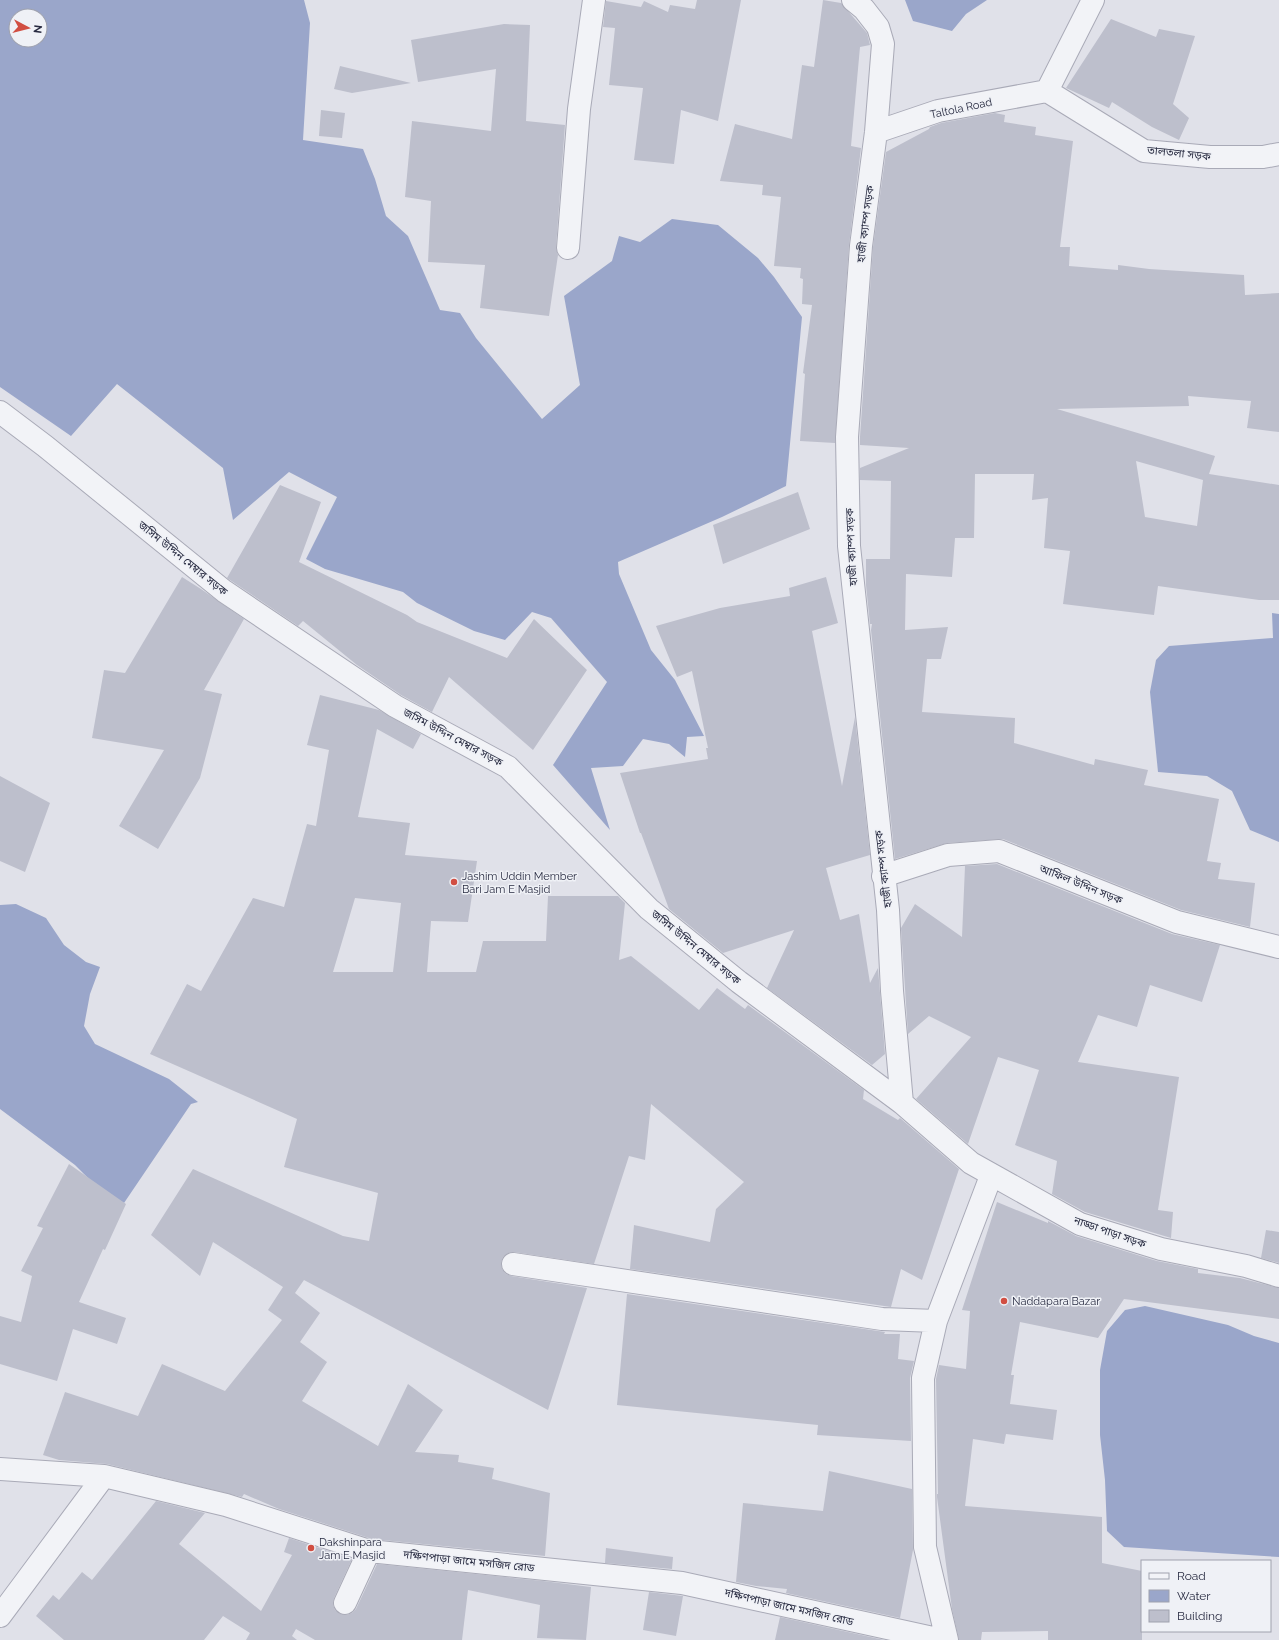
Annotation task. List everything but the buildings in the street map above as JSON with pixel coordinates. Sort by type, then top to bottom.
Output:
[{"type":"street","points":[[568,248],[579,109],[594,0]]},
{"type":"street","name":"হাজী ক্যাম্প সড়ক","points":[[853,0],[864,9],[878,27],[882,44],[876,132],[861,246],[847,437],[849,546],[883,876],[888,910],[892,992],[902,1103]]},
{"type":"street","points":[[1047,91],[1092,0]]},
{"type":"street","name":"Taltola Road","points":[[876,132],[938,111],[1047,91]]},
{"type":"street","name":"তালতলা সড়ক","points":[[1047,91],[1144,151],[1210,157],[1263,157],[1279,154]]},
{"type":"street","name":"জসিম উদ্দিন মেম্বার সড়ক","points":[[0,412],[45,446],[224,591],[395,706],[508,767],[649,909],[739,982],[902,1103]]},
{"type":"street","name":"আফিল উদ্দিন সড়ক","points":[[883,876],[948,855],[998,851],[1177,922],[1279,948]]},
{"type":"street","name":"নাড্ডা পাড়া সড়ক","points":[[902,1103],[970,1163],[1080,1224],[1161,1249],[1246,1266],[1279,1276]]},
{"type":"street","points":[[947,1640],[925,1547],[924,1378],[936,1321],[991,1176]]},
{"type":"street","points":[[513,1264],[882,1319],[936,1321]]},
{"type":"street","name":"দক্ষিণপাড়া জামে মসজিদ রোড","points":[[0,1469],[104,1476],[226,1505],[369,1551],[682,1583],[848,1621],[942,1640]]},
{"type":"street","points":[[0,1616],[104,1476]]},
{"type":"street","points":[[345,1603],[369,1551]]},
{"type":"water","points":[[0,0],[304,0],[310,23],[303,140],[363,149],[375,179],[386,216],[408,236],[440,310],[460,313],[476,338],[542,419],[580,385],[564,296],[612,261],[619,236],[640,242],[672,219],[718,225],[758,258],[774,277],[802,317],[786,486],[722,517],[618,562],[619,574],[651,650],[675,680],[704,736],[687,737],[685,757],[669,744],[643,739],[623,766],[591,768],[610,830],[553,765],[607,682],[551,618],[532,612],[505,640],[474,631],[417,603],[403,592],[325,569],[306,559],[337,497],[289,472],[233,520],[223,468],[117,384],[71,436],[0,387]]},
{"type":"water","points":[[905,0],[987,0],[966,14],[952,31],[913,21]]},
{"type":"water","points":[[1272,613],[1279,614],[1279,842],[1250,830],[1232,791],[1207,776],[1158,772],[1150,692],[1156,660],[1169,646],[1273,638]]},
{"type":"water","points":[[16,904],[46,918],[64,945],[86,962],[100,967],[90,994],[84,1026],[95,1044],[169,1079],[198,1102],[191,1104],[124,1203],[97,1187],[75,1165],[0,1109],[0,905]]},
{"type":"water","points":[[1145,1306],[1228,1325],[1254,1336],[1279,1343],[1279,1557],[1124,1547],[1107,1531],[1105,1480],[1100,1435],[1100,1370],[1107,1331],[1125,1310]]},
{"type":"place","name":"Jashim Uddin Member Bari Jam E Masjid","points":[[454,882]]},
{"type":"place","name":"Naddapara Bazar","points":[[1004,1301]]},
{"type":"place","name":"Dakshinpara Jam E Masjid","points":[[311,1548]]}]
